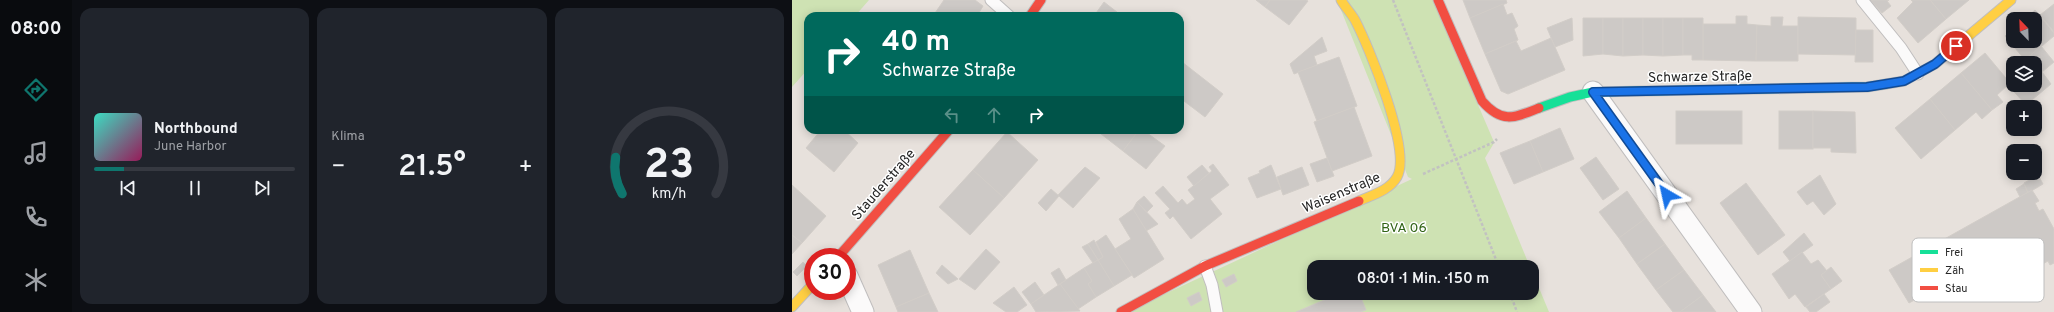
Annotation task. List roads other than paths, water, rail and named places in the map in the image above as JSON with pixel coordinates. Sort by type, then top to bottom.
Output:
[{"type":"street","points":[[1033,12],[1041,0]]},
{"type":"street","name":"Waisenstraße","points":[[1121,312],[1205,266],[1384,190],[1398,177],[1401,165],[1400,147],[1395,130],[1363,39],[1354,19],[1341,0]]},
{"type":"street","name":"Schwarze Straße","points":[[1438,0],[1482,101],[1490,110],[1500,116],[1513,118],[1570,97],[1593,92],[1867,87],[1904,81],[1935,64],[2011,0]]},
{"type":"street","points":[[1593,92],[1751,312]]},
{"type":"street","name":"Stauderstraße","points":[[846,248],[946,134]]},
{"type":"street","points":[[792,307],[804,294]]},
{"type":"street","points":[[856,296],[863,312]]},
{"type":"lane","points":[[991,0],[1004,12]]},
{"type":"lane","points":[[1862,0],[1901,48],[1918,74]]},
{"type":"lane","points":[[1205,266],[1212,285],[1217,312]]},
{"type":"park label","name":"BVA 06","points":[[1404,227]]}]
